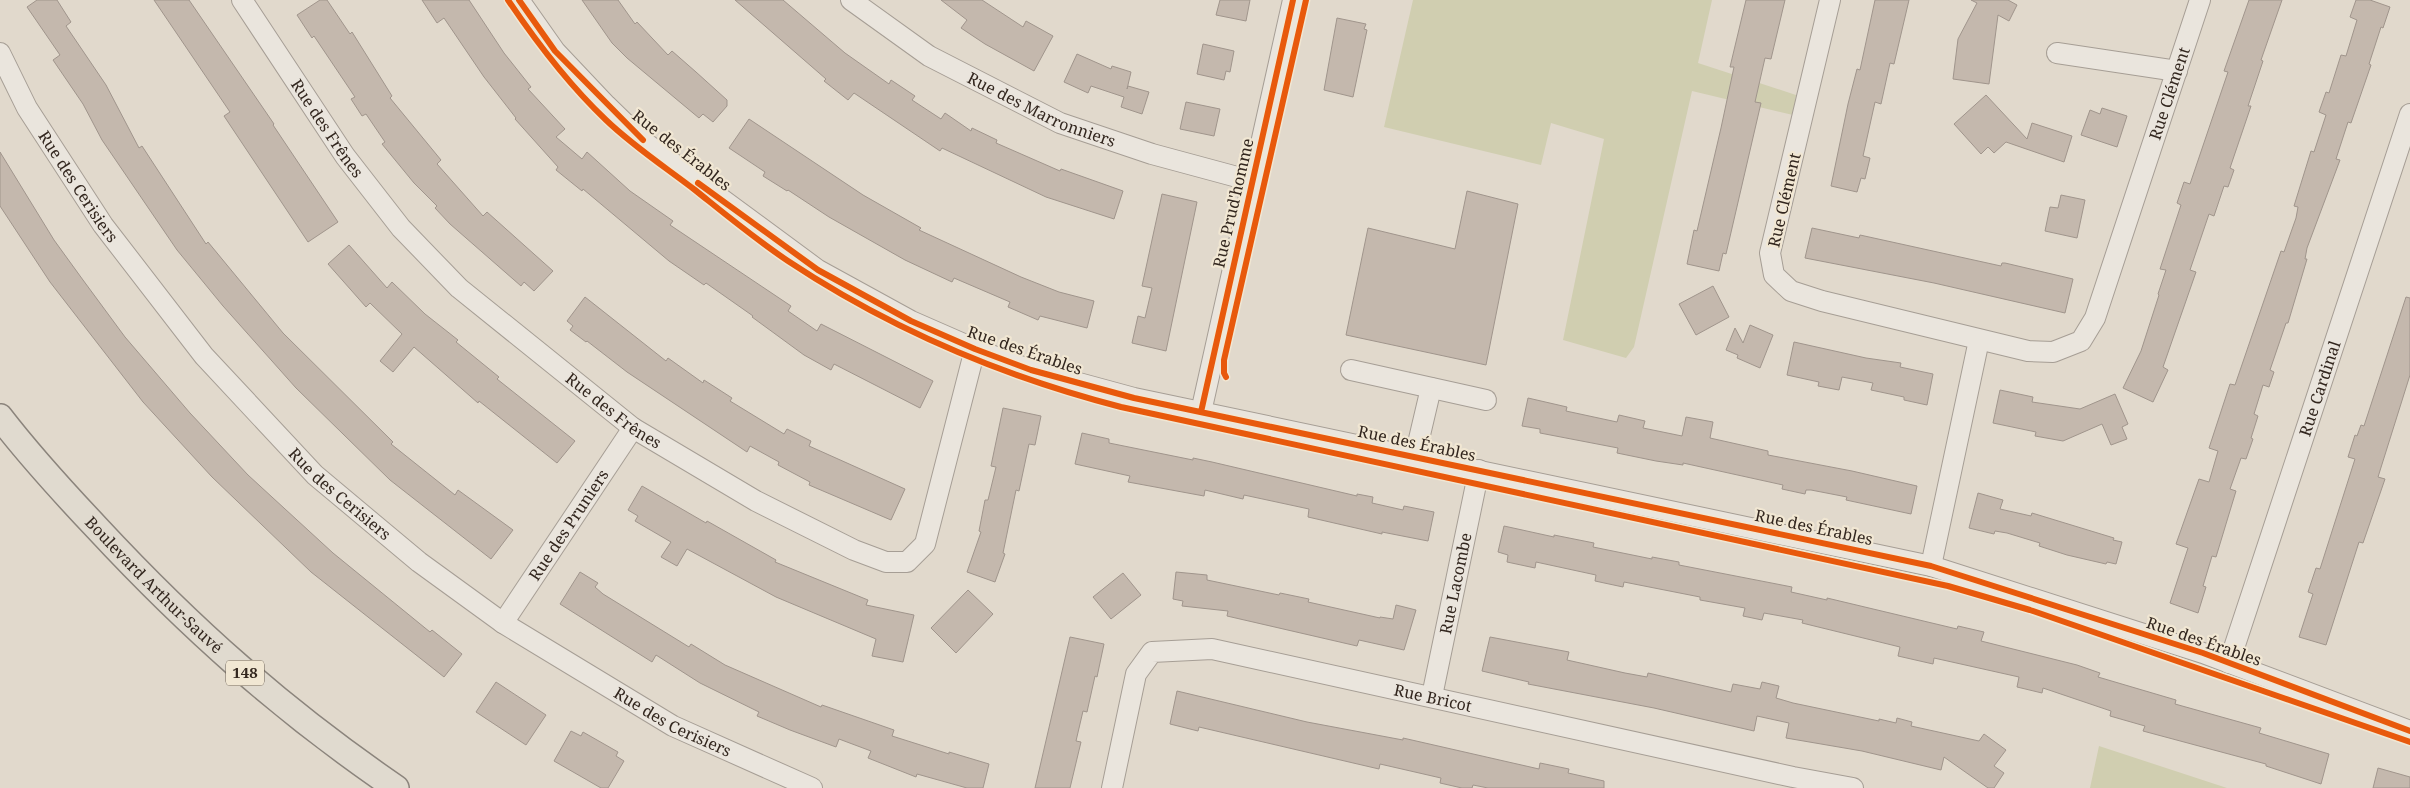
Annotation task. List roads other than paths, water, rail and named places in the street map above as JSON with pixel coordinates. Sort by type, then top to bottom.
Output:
[{"type":"main road","name":"Boulevard Arthur-Sauvé","points":[[0,417],[52,479],[104,535],[215,647],[318,732],[396,788]]},
{"type":"street","name":"Rue des Frênes","points":[[242,0],[345,156],[401,228],[459,288],[633,428],[756,501],[854,550],[886,562],[907,562],[925,544],[975,350]]},
{"type":"street","name":"Rue des Érables","points":[[519,0],[555,51],[643,141],[665,158],[818,270],[911,321],[975,350],[1031,370],[1077,383],[1201,412],[1931,566],[2203,653],[2410,731]]},
{"type":"street","name":"Rue des Marronniers","points":[[851,0],[929,56],[1060,123],[1152,154],[1252,181]]},
{"type":"street","name":"Rue Prud'homme","points":[[1201,412],[1293,0]]},
{"type":"street","name":"Rue Clément","points":[[1830,0],[1770,253],[1774,276],[1791,292],[1979,340],[2028,351],[2053,352],[2081,341],[2095,318],[2200,0]]},
{"type":"street","name":"Rue des Cerisiers","points":[[0,53],[27,108],[103,226],[204,356],[316,475],[419,562],[503,623],[673,726],[812,788]]},
{"type":"street","points":[[2057,53],[2177,71]]},
{"type":"street","name":"Rue Cardinal","points":[[2229,663],[2410,114]]},
{"type":"street","points":[[1931,566],[1979,340]]},
{"type":"street","points":[[1351,370],[1486,400]]},
{"type":"street","points":[[1415,456],[1431,388]]},
{"type":"street","name":"Rue des Pruniers","points":[[503,623],[633,428]]},
{"type":"street","name":"Rue Lacombe","points":[[1432,696],[1479,470]]},
{"type":"street","name":"Rue Bricot","points":[[1112,788],[1136,674],[1152,652],[1212,649],[1432,696],[1792,777],[1853,788]]}]
